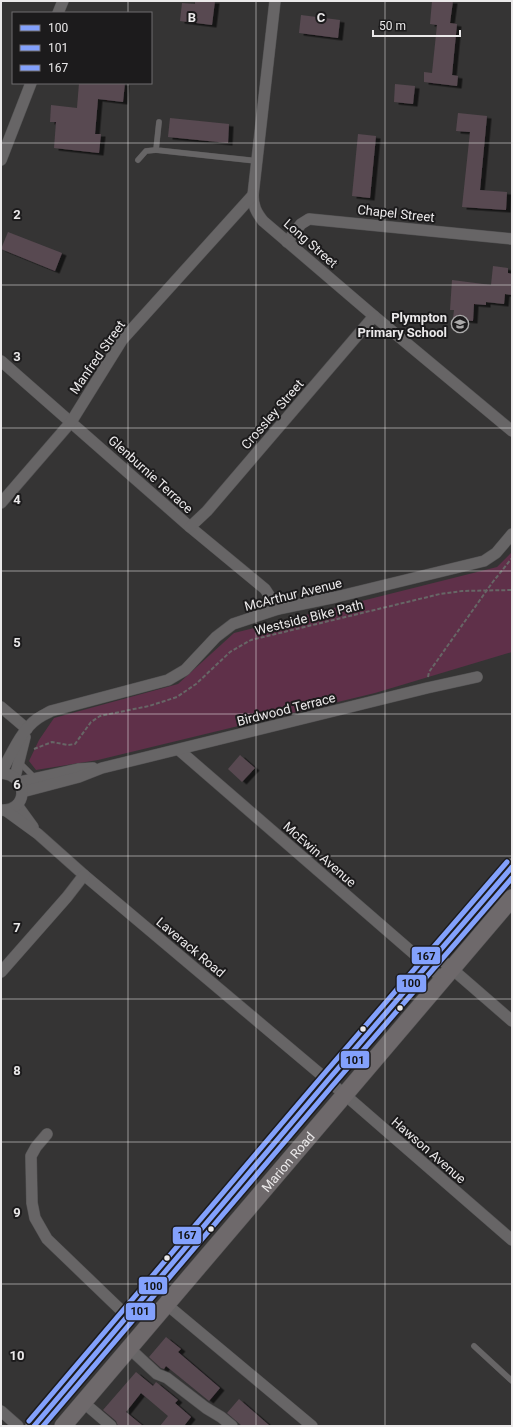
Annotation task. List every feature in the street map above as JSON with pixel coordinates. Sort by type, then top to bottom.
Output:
[{"type":"main road","name":"Marion Road","points":[[34,1426],[512,866]]},
{"type":"main road","name":"Marion Road","points":[[63,1426],[512,898]]},
{"type":"main road","points":[[150,1289],[160,1284],[166,1283],[173,1285],[171,1298]]},
{"type":"street","points":[[58,12],[63,1]]},
{"type":"street","name":"Long Street","points":[[275,1],[253,195],[253,204],[256,213],[287,242],[374,316],[511,429]]},
{"type":"street","points":[[1,160],[31,84]]},
{"type":"street","name":"Manfred Street","points":[[1,503],[71,422],[82,402],[122,340],[253,195]]},
{"type":"street","name":"Chapel Street","points":[[287,242],[301,224],[309,219],[512,239]]},
{"type":"street","name":"Crossley Street","points":[[190,527],[207,511],[374,316]]},
{"type":"street","name":"Glenburnie Terrace","points":[[1,362],[190,527],[265,589],[278,610]]},
{"type":"street","name":"McArthur Avenue","points":[[1,773],[15,747],[36,719],[51,711],[168,680],[185,670],[216,637],[233,624],[278,610],[484,561],[496,553],[512,534]]},
{"type":"street","name":"Birdwood Terrace","points":[[19,784],[79,777],[102,768],[477,677]]},
{"type":"street","points":[[1,707],[27,729],[19,762],[20,801],[11,809],[3,810]]},
{"type":"street","name":"McEwin Avenue","points":[[179,750],[448,974],[512,1021]]},
{"type":"street","name":"Birdwood Terrace","points":[[19,784],[35,778],[78,769],[102,768]]},
{"type":"street","points":[[1,773],[8,774],[19,784]]},
{"type":"street","name":"Laverack Road","points":[[17,805],[38,834]]},
{"type":"street","name":"Laverack Road","points":[[3,810],[38,834],[84,875],[328,1080]]},
{"type":"street","points":[[1,972],[67,897],[84,875]]},
{"type":"street","name":"Hawson Avenue","points":[[328,1080],[512,1240]]},
{"type":"street","points":[[47,1134],[36,1147],[31,1156],[32,1203],[36,1222],[47,1239],[127,1316]]},
{"type":"street","points":[[171,1298],[312,1426]]},
{"type":"street","points":[[129,1348],[157,1374],[168,1378],[232,1426]]},
{"type":"street","points":[[83,1402],[111,1426]]},
{"type":"street","points":[[1,1411],[18,1426]]},
{"type":"lane","points":[[156,150],[159,122]]},
{"type":"lane","points":[[138,160],[146,151],[156,150],[257,161]]},
{"type":"lane","points":[[19,762],[35,778]]},
{"type":"lane","points":[[474,1346],[512,1381]]},
{"type":"path","points":[[427,688],[427,681],[430,672],[486,590],[512,558]]},
{"type":"path","name":"Westside Bike Path","points":[[31,750],[52,742],[68,745],[76,744],[91,722],[100,716],[149,706],[178,697],[196,684],[230,652],[251,640],[440,594],[462,591],[512,590]]},
{"type":"shaded area","points":[[512,552],[512,652],[375,693],[98,760],[36,770],[29,761],[39,740],[54,718],[178,684],[234,633],[497,567]]},
{"type":"building","points":[[195,1],[215,1],[212,25],[180,21],[182,3],[195,4]]},
{"type":"building","points":[[432,1],[453,1],[450,23],[457,24],[452,75],[458,76],[457,86],[424,82],[424,72],[432,73],[437,25],[430,24]]},
{"type":"building","points":[[301,15],[340,20],[338,38],[299,33]]},
{"type":"building","points":[[79,84],[125,84],[123,102],[98,99],[95,134],[101,134],[99,153],[54,148],[56,122],[50,122],[51,105],[77,108]]},
{"type":"building","points":[[395,84],[415,86],[413,104],[394,102]]},
{"type":"building","points":[[458,113],[487,116],[480,190],[507,192],[506,210],[462,207],[470,132],[456,131]]},
{"type":"building","points":[[170,118],[229,124],[228,143],[168,137]]},
{"type":"building","points":[[358,134],[376,136],[370,198],[352,196]]},
{"type":"building","points":[[8,232],[62,253],[55,271],[1,249]]},
{"type":"building","points":[[493,266],[508,268],[508,273],[512,274],[512,295],[505,294],[504,304],[486,302],[486,305],[474,304],[473,321],[453,319],[454,310],[450,310],[452,280],[491,285]]},
{"type":"building","points":[[240,755],[255,768],[242,782],[228,769]]},
{"type":"building","points":[[166,1337],[181,1349],[178,1352],[220,1388],[209,1401],[166,1366],[164,1369],[161,1368],[149,1357]]},
{"type":"building","points":[[136,1372],[153,1386],[156,1382],[178,1400],[175,1403],[191,1417],[184,1426],[160,1426],[168,1416],[141,1393],[126,1412],[143,1426],[118,1426],[116,1421],[103,1410]]},
{"type":"building","points":[[239,1399],[270,1426],[242,1426],[227,1413]]},
{"type":"transit line","name":"167","points":[[29,1421],[323,1075],[507,862]]},
{"type":"transit line","name":"100","points":[[34,1426],[328,1080],[512,867]]},
{"type":"transit line","name":"101","points":[[43,1426],[333,1085],[512,878]]},
{"type":"place","name":"Plympton Primary School","points":[[460,324]]}]
